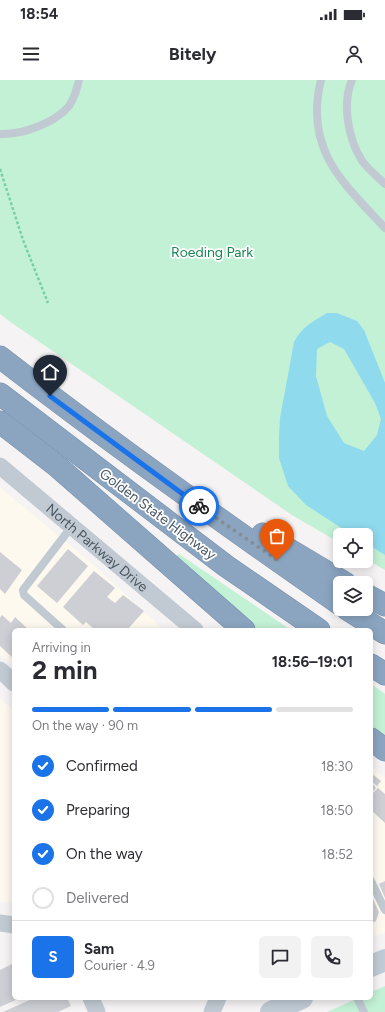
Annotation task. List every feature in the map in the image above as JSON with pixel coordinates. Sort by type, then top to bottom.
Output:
[{"type":"highway","points":[[0,357],[75,416],[188,498],[333,599]]},
{"type":"highway","name":"Golden State Highway","points":[[0,394],[226,566],[316,628]]},
{"type":"highway","points":[[0,422],[58,467],[242,628]]},
{"type":"highway","points":[[188,498],[259,531],[333,576]]},
{"type":"highway","points":[[373,599],[385,605]]},
{"type":"highway","points":[[357,616],[385,633]]},
{"type":"highway","points":[[373,666],[385,674]]},
{"type":"highway","points":[[373,741],[385,750]]},
{"type":"main road","points":[[373,965],[385,960]]},
{"type":"main road","points":[[271,1012],[298,1000]]},
{"type":"street","name":"North Parkway Drive","points":[[0,466],[194,628]]},
{"type":"street","points":[[0,670],[12,681]]},
{"type":"street","points":[[0,923],[12,925]]},
{"type":"street","points":[[92,1000],[97,1012]]},
{"type":"street","points":[[212,1012],[217,1000]]},
{"type":"lane","points":[[0,134],[19,132],[38,127],[55,118],[70,105],[77,90],[79,80]]},
{"type":"lane","points":[[321,80],[317,95],[316,108],[317,122],[323,149],[329,162],[351,192],[385,228]]},
{"type":"lane","points":[[352,80],[348,94],[347,112],[351,133],[361,159],[385,184]]},
{"type":"lane","points":[[61,628],[24,595],[23,590],[72,526]]},
{"type":"lane","points":[[373,885],[385,910]]},
{"type":"lane","points":[[358,1000],[364,1012]]},
{"type":"path","points":[[0,169],[34,272],[48,303]]},
{"type":"shaded area","points":[[0,487],[95,566],[162,628],[12,628],[12,665],[0,655]]},
{"type":"shaded area","points":[[0,698],[12,709],[12,902],[0,902]]},
{"type":"shaded area","points":[[373,768],[385,778],[385,932],[376,936],[373,930]]},
{"type":"green space","name":"Roeding Park","points":[[0,80],[385,80],[385,570],[373,563],[373,528],[333,528],[333,539],[292,515],[0,314]]},
{"type":"green space","points":[[179,554],[288,628],[246,628],[167,563]]},
{"type":"green space","points":[[373,685],[385,694],[385,744],[373,734]]},
{"type":"green space","points":[[385,986],[385,1012],[327,1012],[354,1000],[373,1000],[373,991]]},
{"type":"water","points":[[327,313],[337,313],[357,321],[364,330],[385,383],[385,555],[373,547],[373,528],[341,528],[306,505],[288,486],[279,458],[280,418],[294,342],[304,329]],"holes":[[[330,342],[344,349],[375,403],[381,419],[377,435],[364,451],[344,443],[327,416],[316,376],[317,349]]]},
{"type":"building","points":[[68,549],[88,566],[57,603],[37,586]]},
{"type":"building","points":[[0,552],[22,570],[5,594],[0,589]]},
{"type":"building","points":[[94,571],[115,588],[107,597],[115,603],[123,595],[144,611],[129,628],[93,628],[86,622],[83,625],[63,607]]},
{"type":"building","points":[[2,615],[11,623],[15,617],[27,628],[12,628],[12,657],[0,646],[0,618]]},
{"type":"building","points":[[373,775],[381,781],[377,786],[373,783]]},
{"type":"building","points":[[378,788],[385,794],[385,823],[373,812],[373,793]]},
{"type":"building","points":[[385,881],[385,898],[379,884]]},
{"type":"building","points":[[373,899],[379,912],[376,921],[373,922]]},
{"type":"building","points":[[12,964],[12,1000],[16,1000],[0,1007],[0,970]]},
{"type":"building","points":[[30,1000],[68,1000],[71,1006],[58,1012],[3,1012]]},
{"type":"way so far","points":[[199,506],[277,560]]},
{"type":"route","points":[[50,396],[75,416],[199,506]]}]
